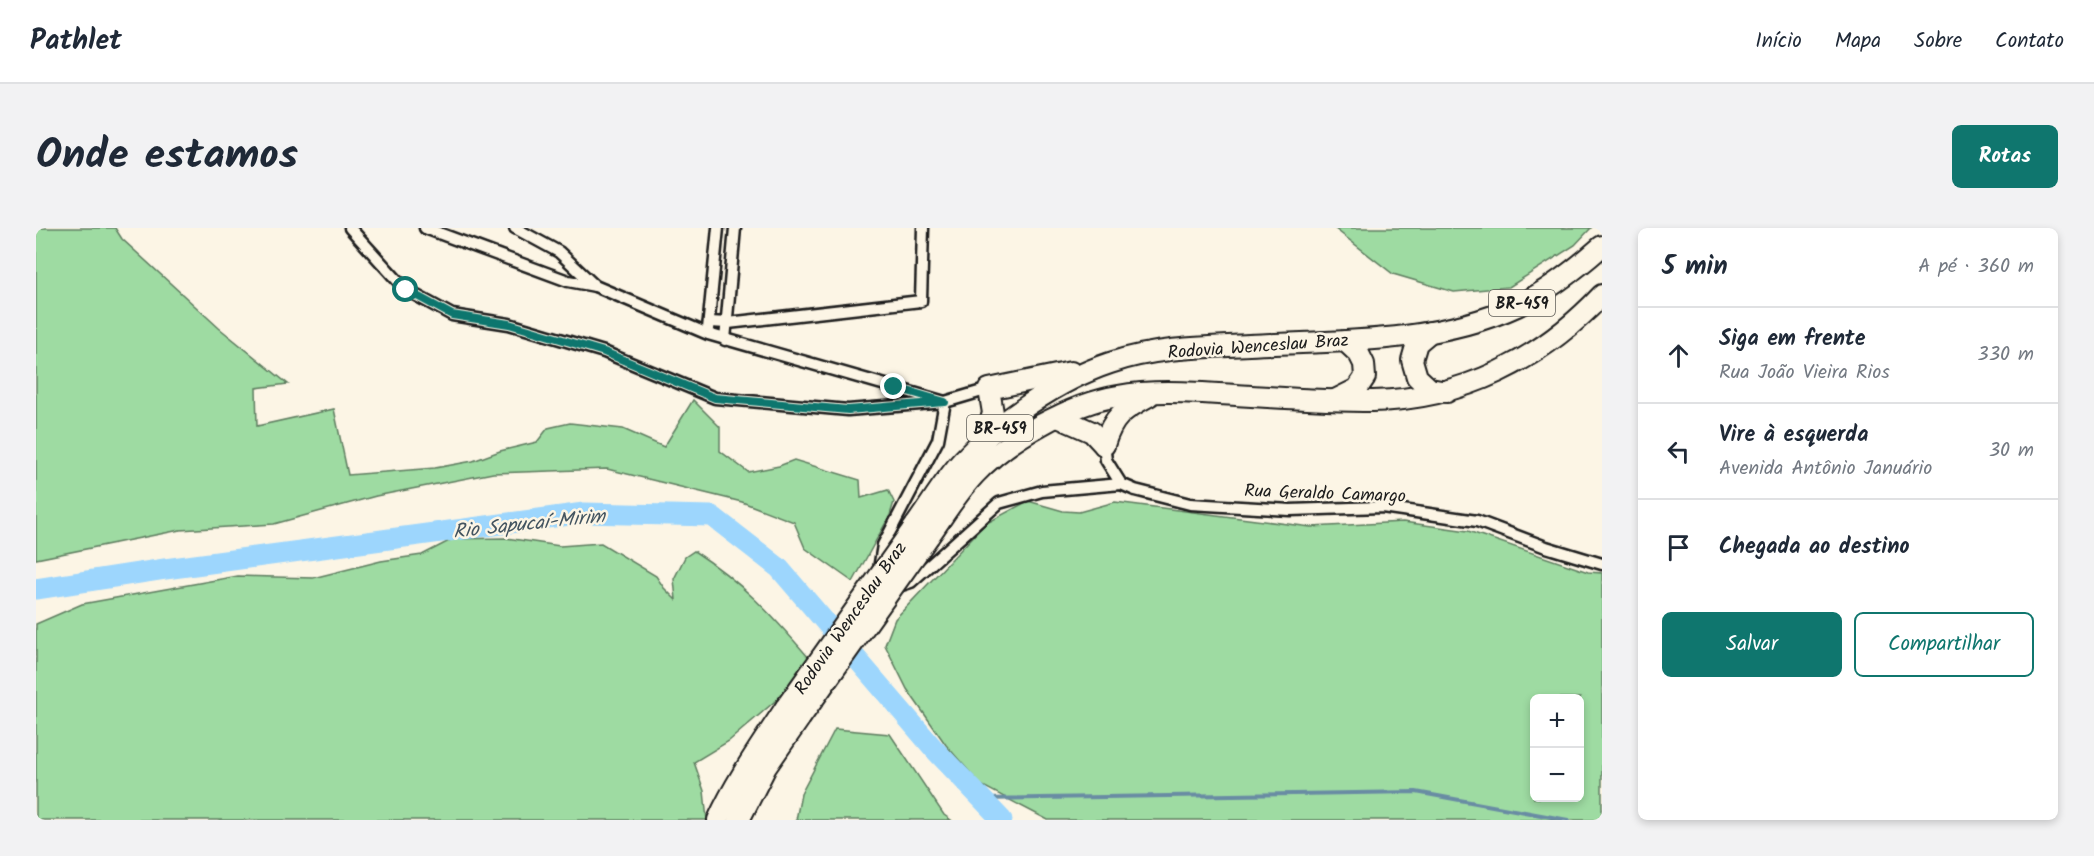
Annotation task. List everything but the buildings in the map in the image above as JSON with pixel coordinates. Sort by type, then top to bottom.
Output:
[{"type":"highway","name":"Rodovia Wenceslau Braz","points":[[718,820],[752,759],[793,712],[922,531],[963,460],[1041,396],[1078,376],[1111,363],[1148,354],[1191,348],[1390,338],[1430,332],[1472,321],[1516,306],[1559,282],[1602,246]]},
{"type":"highway","name":"Rodovia Wenceslau Braz","points":[[922,531],[976,473],[1003,450],[1058,417],[1085,405],[1117,396],[1156,392],[1332,401],[1398,400],[1447,392],[1489,376],[1537,351],[1581,317],[1602,295]]},
{"type":"highway","points":[[1430,332],[1417,343],[1412,360],[1417,377],[1423,383],[1430,389],[1447,392]]},
{"type":"highway","points":[[1332,401],[1357,389],[1365,377],[1364,364],[1359,354],[1345,341]]},
{"type":"highway","points":[[985,440],[993,413],[989,389],[1111,363]]},
{"type":"highway","name":"BR-459","points":[[1104,445],[1108,431],[1116,417],[1127,407],[1156,392]]},
{"type":"highway","name":"BR-459","points":[[1058,417],[1092,432],[1104,445]]},
{"type":"highway","name":"Rodovia Wenceslau Braz","points":[[739,820],[793,712]]},
{"type":"street","points":[[350,228],[406,290],[452,315],[509,324],[604,352],[715,398],[848,410],[945,402],[989,389]]},
{"type":"street","points":[[425,228],[568,281],[595,286],[725,340],[945,402]]},
{"type":"street","points":[[515,228],[560,252],[595,286]]},
{"type":"street","points":[[708,334],[718,228]]},
{"type":"street","points":[[725,340],[735,228]]},
{"type":"street","points":[[709,322],[728,323],[921,301],[923,228]]},
{"type":"street","points":[[945,402],[938,440],[883,545],[879,569],[883,579],[899,586],[910,582],[999,503],[1042,491],[1121,484],[1106,460],[1104,445]]},
{"type":"street","name":"Rua Geraldo Camargo","points":[[1121,484],[1135,490],[1190,504],[1290,510],[1383,507],[1477,521],[1546,548],[1602,564]]},
{"type":"green space","points":[[36,228],[115,228],[122,239],[219,328],[288,384],[256,388],[257,426],[334,409],[348,475],[435,468],[473,461],[500,451],[537,442],[548,428],[570,423],[623,429],[664,447],[693,400],[720,427],[720,451],[748,472],[779,466],[794,460],[860,480],[861,498],[888,490],[894,502],[890,515],[853,582],[805,548],[794,522],[742,502],[607,469],[493,473],[376,496],[274,524],[180,530],[36,559]]},
{"type":"green space","points":[[1334,228],[1591,228],[1575,245],[1509,287],[1454,292],[1393,274]]},
{"type":"green space","points":[[1028,501],[1063,511],[1079,512],[1115,502],[1311,527],[1403,522],[1468,531],[1588,572],[1602,573],[1602,820],[1048,820],[981,785],[946,745],[907,689],[885,645],[895,619],[985,524]]},
{"type":"green space","points":[[506,538],[560,546],[601,543],[656,576],[676,600],[674,579],[685,557],[694,551],[756,600],[809,658],[788,690],[729,741],[694,762],[704,791],[707,820],[36,820],[36,624],[82,604],[238,576],[313,578],[381,561],[422,555],[453,539]]},
{"type":"green space","points":[[835,729],[890,734],[944,815],[951,820],[796,820],[801,794]]},
{"type":"waterway","name":"Rio Sapucaí-Mirim","points":[[36,589],[165,569],[584,513],[712,516],[779,568],[935,750],[1002,820]]},
{"type":"waterway","points":[[982,799],[1416,792],[1568,820]]},
{"type":"route","points":[[406,290],[452,315],[509,324],[604,352],[715,398],[848,410],[945,402],[894,387]]}]
